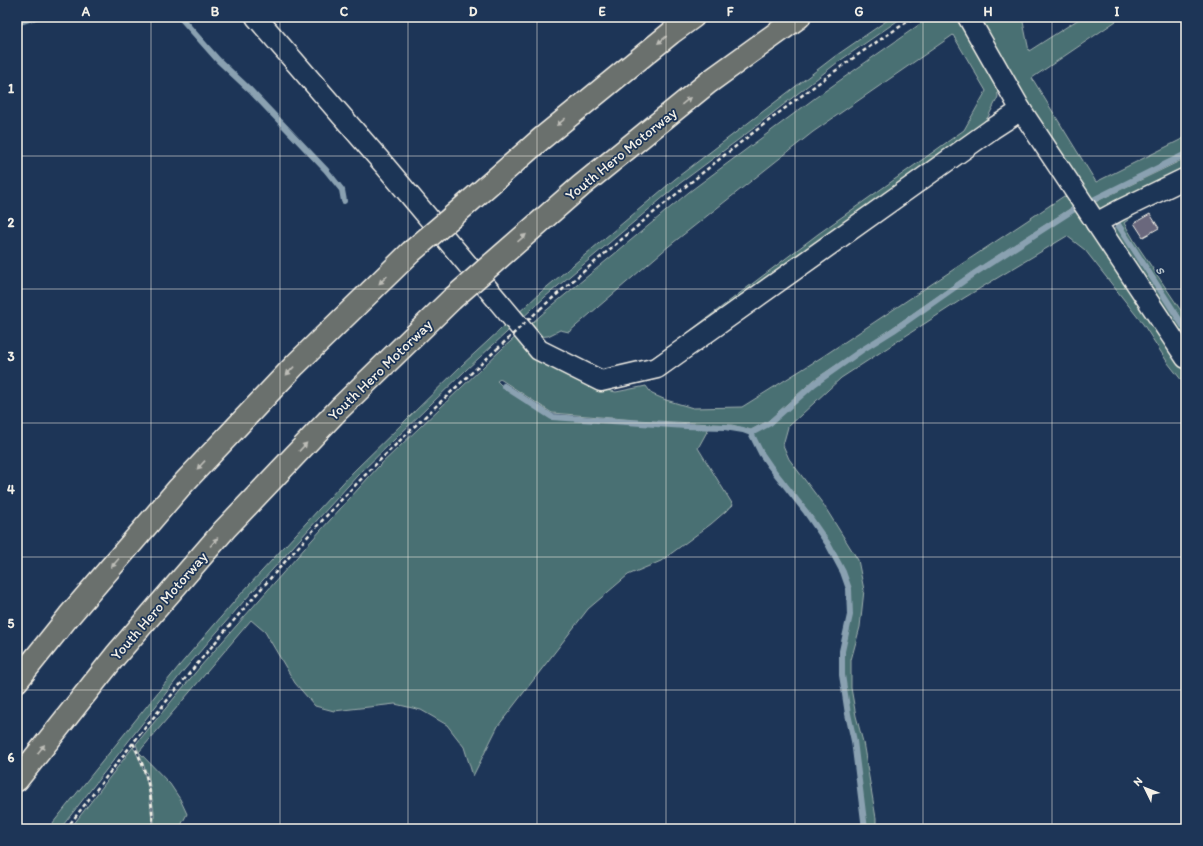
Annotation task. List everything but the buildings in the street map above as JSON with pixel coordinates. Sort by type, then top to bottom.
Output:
[{"type":"highway","points":[[17,681],[69,616],[179,488],[295,366],[411,252],[547,134],[671,33],[693,17]]},
{"type":"highway","name":"Youth Hero Motorway","points":[[17,780],[116,655],[225,529],[339,409],[452,299],[581,186],[702,87],[799,17]]},
{"type":"street","points":[[256,17],[386,168],[539,350],[601,381],[657,368],[992,129],[1021,110]]},
{"type":"street","points":[[968,17],[1021,110],[1186,358]]},
{"type":"street","points":[[1090,214],[1120,210],[1186,178]]},
{"type":"path","points":[[66,829],[186,677],[289,557],[396,443],[540,309],[618,242],[740,143],[805,93],[888,34],[915,17]]},
{"type":"path","points":[[133,743],[148,780],[153,829]]},
{"type":"green space","points":[[892,17],[903,17],[838,62],[679,184],[545,297],[466,370],[357,476],[184,670],[60,829],[48,829],[179,666],[239,596],[353,472],[462,365],[541,292],[675,179],[834,57]]},
{"type":"green space","points":[[930,17],[956,17],[997,85],[998,97],[988,117],[972,135],[661,360],[642,365],[678,340],[818,234],[964,130],[986,91],[953,35],[813,132],[669,246],[569,332],[560,330],[548,336],[535,337],[543,360],[565,375],[590,387],[616,392],[646,386],[652,394],[693,408],[742,407],[822,357],[1067,194],[1076,205],[974,271],[814,380],[768,421],[751,430],[732,425],[636,420],[552,413],[500,379],[497,381],[503,387],[551,418],[709,428],[698,448],[733,505],[711,524],[661,561],[628,575],[588,609],[498,726],[473,776],[464,747],[447,725],[421,710],[395,704],[334,711],[315,706],[295,683],[265,632],[251,620],[139,752],[170,784],[180,799],[187,814],[179,829],[154,829],[154,812],[149,780],[136,744],[200,667],[378,467],[503,348],[689,192],[815,98]]},
{"type":"green space","points":[[979,17],[1022,17],[1029,51],[1082,17],[1122,17],[1032,78],[1096,182],[1186,137],[1186,152],[1088,201],[1030,111]]},
{"type":"green space","points":[[1186,158],[1186,169],[1104,209],[1097,211],[1089,205]]},
{"type":"green space","points":[[1078,209],[1186,371],[1186,386],[1168,363],[1143,324],[1085,250],[1067,236],[964,298],[841,378],[788,427],[783,445],[789,459],[823,504],[858,560],[864,590],[860,627],[851,660],[851,688],[863,742],[876,818],[876,829],[866,829],[855,741],[843,675],[843,651],[851,615],[849,589],[844,571],[829,544],[806,511],[761,453],[752,433],[771,424],[814,384],[895,331],[975,274]]},
{"type":"green space","points":[[1137,209],[1138,212],[1124,223],[1186,318],[1186,327],[1118,220]]},
{"type":"green space","points":[[1116,224],[1186,334],[1186,349],[1114,232]]},
{"type":"green space","points":[[133,747],[142,766],[148,786],[152,829],[70,829]]},
{"type":"waterway","points":[[17,23],[36,17]]},
{"type":"waterway","points":[[180,17],[218,60],[250,90],[326,170],[342,190],[344,201]]},
{"type":"waterway","points":[[865,829],[854,741],[842,675],[842,651],[850,615],[849,589],[843,572],[828,544],[806,512],[770,466],[761,453],[751,433],[770,423],[814,384],[862,350],[894,330],[975,273],[1073,210],[1186,154]]},
{"type":"waterway","name":"s","points":[[1117,223],[1186,330]]},
{"type":"waterway","points":[[504,386],[552,417],[686,426],[725,427],[751,433]]}]
